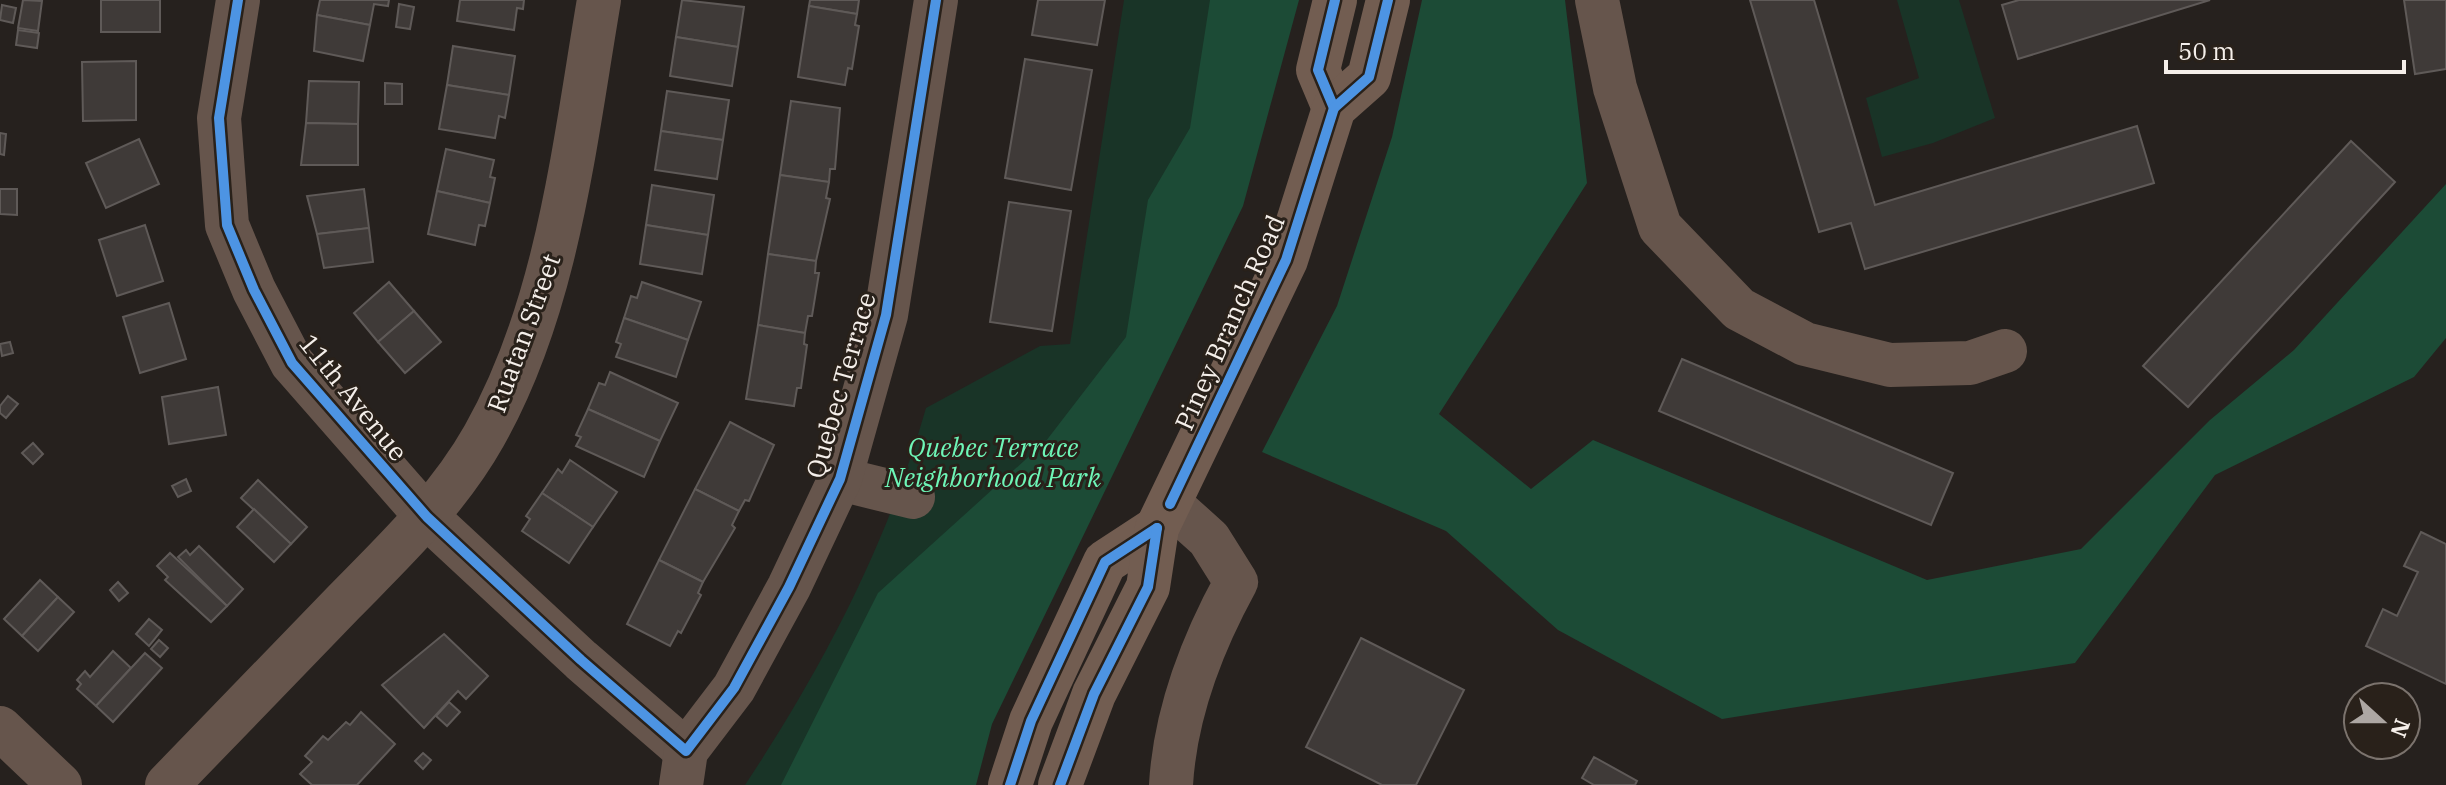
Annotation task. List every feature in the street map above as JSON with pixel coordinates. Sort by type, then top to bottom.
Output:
[{"type":"main road","points":[[1335,0],[1318,70],[1334,108],[1369,77],[1388,0]]},
{"type":"main road","name":"Piney Branch Road","points":[[1060,785],[1094,694],[1148,587],[1163,516],[1286,260],[1334,108]]},
{"type":"main road","points":[[1010,785],[1031,721],[1105,562],[1163,516]]},
{"type":"street","name":"11th Avenue","points":[[238,0],[219,118],[227,225],[254,290],[292,363],[427,517],[581,660]]},
{"type":"street","name":"Ruatan Street","points":[[167,785],[427,517],[483,437],[511,380],[557,237],[599,0]]},
{"type":"street","name":"Quebec Terrace","points":[[581,660],[684,768],[734,688],[789,587],[840,479],[886,315],[936,0]]},
{"type":"street","points":[[1597,0],[1615,88],[1660,227],[1739,309],[1805,344],[1890,365],[1970,363],[2005,351]]},
{"type":"street","points":[[840,479],[913,497]]},
{"type":"street","points":[[1163,516],[1209,539],[1236,582],[1219,613],[1193,680],[1173,744],[1171,785]]},
{"type":"street","points":[[0,728],[60,785]]},
{"type":"green space","name":"Quebec Terrace Neighborhood Park","points":[[1124,0],[1269,0],[1241,101],[923,785],[745,785],[801,696],[850,604],[892,508],[926,408],[1040,346],[1070,344]]},
{"type":"green space","points":[[1210,0],[1299,0],[1243,206],[992,724],[976,785],[781,785],[878,593],[1046,441],[1126,337],[1148,200],[1190,128]]},
{"type":"green space","points":[[1422,0],[1565,0],[1587,183],[1439,414],[1531,489],[1593,440],[1927,580],[2081,549],[2210,420],[2294,350],[2446,184],[2446,338],[2414,377],[2215,475],[2075,663],[1722,719],[1558,630],[1446,531],[1262,452],[1337,306],[1392,137]]},
{"type":"green space","points":[[1897,0],[1959,0],[1995,118],[1933,143],[1882,157],[1866,98],[1919,78]]},
{"type":"building","points":[[23,0],[42,1],[38,31],[18,28]]},
{"type":"building","points":[[101,0],[160,0],[160,32],[101,32]]},
{"type":"building","points":[[320,0],[389,0],[388,6],[374,4],[370,25],[317,15]]},
{"type":"building","points":[[460,0],[524,0],[523,9],[517,8],[514,30],[457,21]]},
{"type":"building","points":[[682,0],[744,7],[738,47],[676,37]]},
{"type":"building","points":[[810,0],[859,0],[857,14],[809,6]]},
{"type":"building","points":[[1038,0],[1105,0],[1097,45],[1032,35]]},
{"type":"building","points":[[1750,0],[1814,0],[1875,205],[2137,126],[2154,183],[1865,269],[1851,223],[1819,232]]},
{"type":"building","points":[[2019,0],[2210,0],[2018,59],[2002,5]]},
{"type":"building","points":[[2404,0],[2446,0],[2446,69],[2415,74]]},
{"type":"building","points":[[399,4],[414,7],[410,29],[396,27]]},
{"type":"building","points":[[2,5],[16,8],[13,23],[0,20]]},
{"type":"building","points":[[809,6],[857,14],[855,25],[859,26],[852,69],[848,68],[845,85],[798,77]]},
{"type":"building","points":[[317,15],[370,25],[363,61],[314,51]]},
{"type":"building","points":[[18,30],[39,33],[37,48],[16,45]]},
{"type":"building","points":[[676,37],[738,47],[732,86],[670,76]]},
{"type":"building","points":[[453,46],[515,56],[509,95],[447,85]]},
{"type":"building","points":[[1025,59],[1092,70],[1071,190],[1005,178]]},
{"type":"building","points":[[136,61],[136,120],[83,121],[82,62]]},
{"type":"building","points":[[309,81],[359,82],[358,124],[306,123]]},
{"type":"building","points":[[385,83],[402,84],[402,104],[385,104]]},
{"type":"building","points":[[447,85],[509,95],[505,118],[499,116],[495,138],[439,129]]},
{"type":"building","points":[[667,91],[729,100],[723,140],[661,131]]},
{"type":"building","points":[[791,101],[840,108],[835,169],[830,169],[829,182],[780,175]]},
{"type":"building","points":[[306,123],[358,124],[358,165],[301,165]]},
{"type":"building","points":[[661,131],[723,140],[717,179],[655,170]]},
{"type":"building","points":[[0,133],[6,134],[4,155],[0,154]]},
{"type":"building","points":[[139,139],[159,184],[106,208],[86,163]]},
{"type":"building","points":[[2351,141],[2395,182],[2188,407],[2143,366]]},
{"type":"building","points":[[446,149],[494,160],[490,177],[495,178],[490,203],[437,191]]},
{"type":"building","points":[[780,175],[829,182],[826,198],[830,199],[816,261],[768,254]]},
{"type":"building","points":[[652,185],[714,195],[708,235],[646,225]]},
{"type":"building","points":[[0,189],[17,189],[17,215],[0,214]]},
{"type":"building","points":[[364,189],[369,228],[317,234],[307,196]]},
{"type":"building","points":[[437,191],[490,203],[485,226],[479,225],[475,245],[428,234]]},
{"type":"building","points":[[1009,202],[1071,211],[1052,331],[990,322]]},
{"type":"building","points":[[145,225],[163,281],[117,296],[99,240]]},
{"type":"building","points":[[646,225],[708,235],[702,274],[640,264]]},
{"type":"building","points":[[369,228],[373,262],[324,268],[317,234]]},
{"type":"building","points":[[768,254],[816,261],[815,273],[819,273],[812,316],[808,316],[805,333],[758,325]]},
{"type":"building","points":[[389,282],[414,311],[378,342],[354,313]]},
{"type":"building","points":[[642,282],[701,302],[688,340],[624,318],[631,296],[637,298]]},
{"type":"building","points":[[169,303],[186,359],[140,373],[123,317]]},
{"type":"building","points":[[414,311],[441,342],[405,373],[378,342]]},
{"type":"building","points":[[624,318],[688,340],[676,377],[616,357],[621,344],[616,342]]},
{"type":"building","points":[[758,325],[805,333],[804,344],[807,345],[801,388],[797,388],[794,406],[746,399]]},
{"type":"building","points":[[10,342],[13,353],[2,356],[0,344]]},
{"type":"building","points":[[1682,359],[1953,473],[1931,525],[1659,411]]},
{"type":"building","points":[[610,372],[678,403],[660,441],[588,409],[599,383],[605,385]]},
{"type":"building","points":[[218,387],[226,435],[169,444],[162,397]]},
{"type":"building","points":[[8,396],[18,404],[6,418],[0,413],[0,406]]},
{"type":"building","points":[[588,409],[660,441],[644,477],[576,446],[581,437],[576,435]]},
{"type":"building","points":[[730,422],[774,445],[749,501],[745,500],[739,511],[695,489]]},
{"type":"building","points":[[33,443],[43,454],[33,464],[22,453]]},
{"type":"building","points":[[570,460],[617,492],[593,527],[542,493],[558,469],[562,473]]},
{"type":"building","points":[[186,479],[191,491],[178,497],[172,486]]},
{"type":"building","points":[[258,480],[307,527],[291,544],[241,498]]},
{"type":"building","points":[[695,489],[739,511],[732,525],[735,528],[703,582],[659,560]]},
{"type":"building","points":[[542,493],[593,527],[569,563],[522,531],[530,519],[526,516]]},
{"type":"building","points":[[254,509],[291,544],[274,562],[237,527]]},
{"type":"building","points":[[2421,532],[2446,544],[2446,684],[2366,646],[2383,609],[2397,616],[2418,572],[2404,566]]},
{"type":"building","points":[[199,546],[243,589],[227,606],[178,557],[186,550],[190,555]]},
{"type":"building","points":[[170,553],[227,606],[211,622],[165,580],[168,577],[157,566]]},
{"type":"building","points":[[659,560],[703,582],[698,593],[701,595],[681,633],[678,631],[670,646],[627,624]]},
{"type":"building","points":[[40,580],[58,597],[22,636],[4,619]]},
{"type":"building","points":[[118,582],[128,593],[119,601],[110,590]]},
{"type":"building","points":[[58,597],[74,612],[38,651],[22,636]]},
{"type":"building","points":[[149,619],[162,630],[149,646],[136,634]]},
{"type":"building","points":[[444,634],[488,676],[466,699],[458,691],[424,728],[382,685]]},
{"type":"building","points":[[1361,638],[1464,690],[1416,785],[1382,785],[1306,747]]},
{"type":"building","points":[[159,640],[168,648],[160,657],[151,649]]},
{"type":"building","points":[[113,651],[131,668],[96,706],[77,689],[81,684],[77,680],[85,671],[90,677]]},
{"type":"building","points":[[145,653],[162,668],[113,722],[96,706]]},
{"type":"building","points":[[449,702],[460,712],[447,726],[436,716]]},
{"type":"building","points":[[361,712],[395,744],[357,785],[312,785],[300,774],[312,762],[305,756],[323,736],[328,740],[346,722],[350,725]]},
{"type":"building","points":[[423,753],[431,760],[423,769],[415,761]]},
{"type":"building","points":[[1594,757],[1637,781],[1635,785],[1594,785],[1582,778]]},
{"type":"cycle path","points":[[238,0],[219,118],[227,225],[254,290],[292,363],[427,517],[581,660],[686,751],[734,688],[789,587],[840,479],[886,315],[936,0]]},
{"type":"cycle path","points":[[1334,108],[1318,70],[1335,0]]},
{"type":"cycle path","points":[[1170,504],[1286,260],[1334,108],[1369,77],[1388,0]]},
{"type":"cycle path","points":[[1010,785],[1031,721],[1105,562],[1157,528]]},
{"type":"cycle path","points":[[1060,785],[1094,694],[1148,587],[1157,528]]}]
